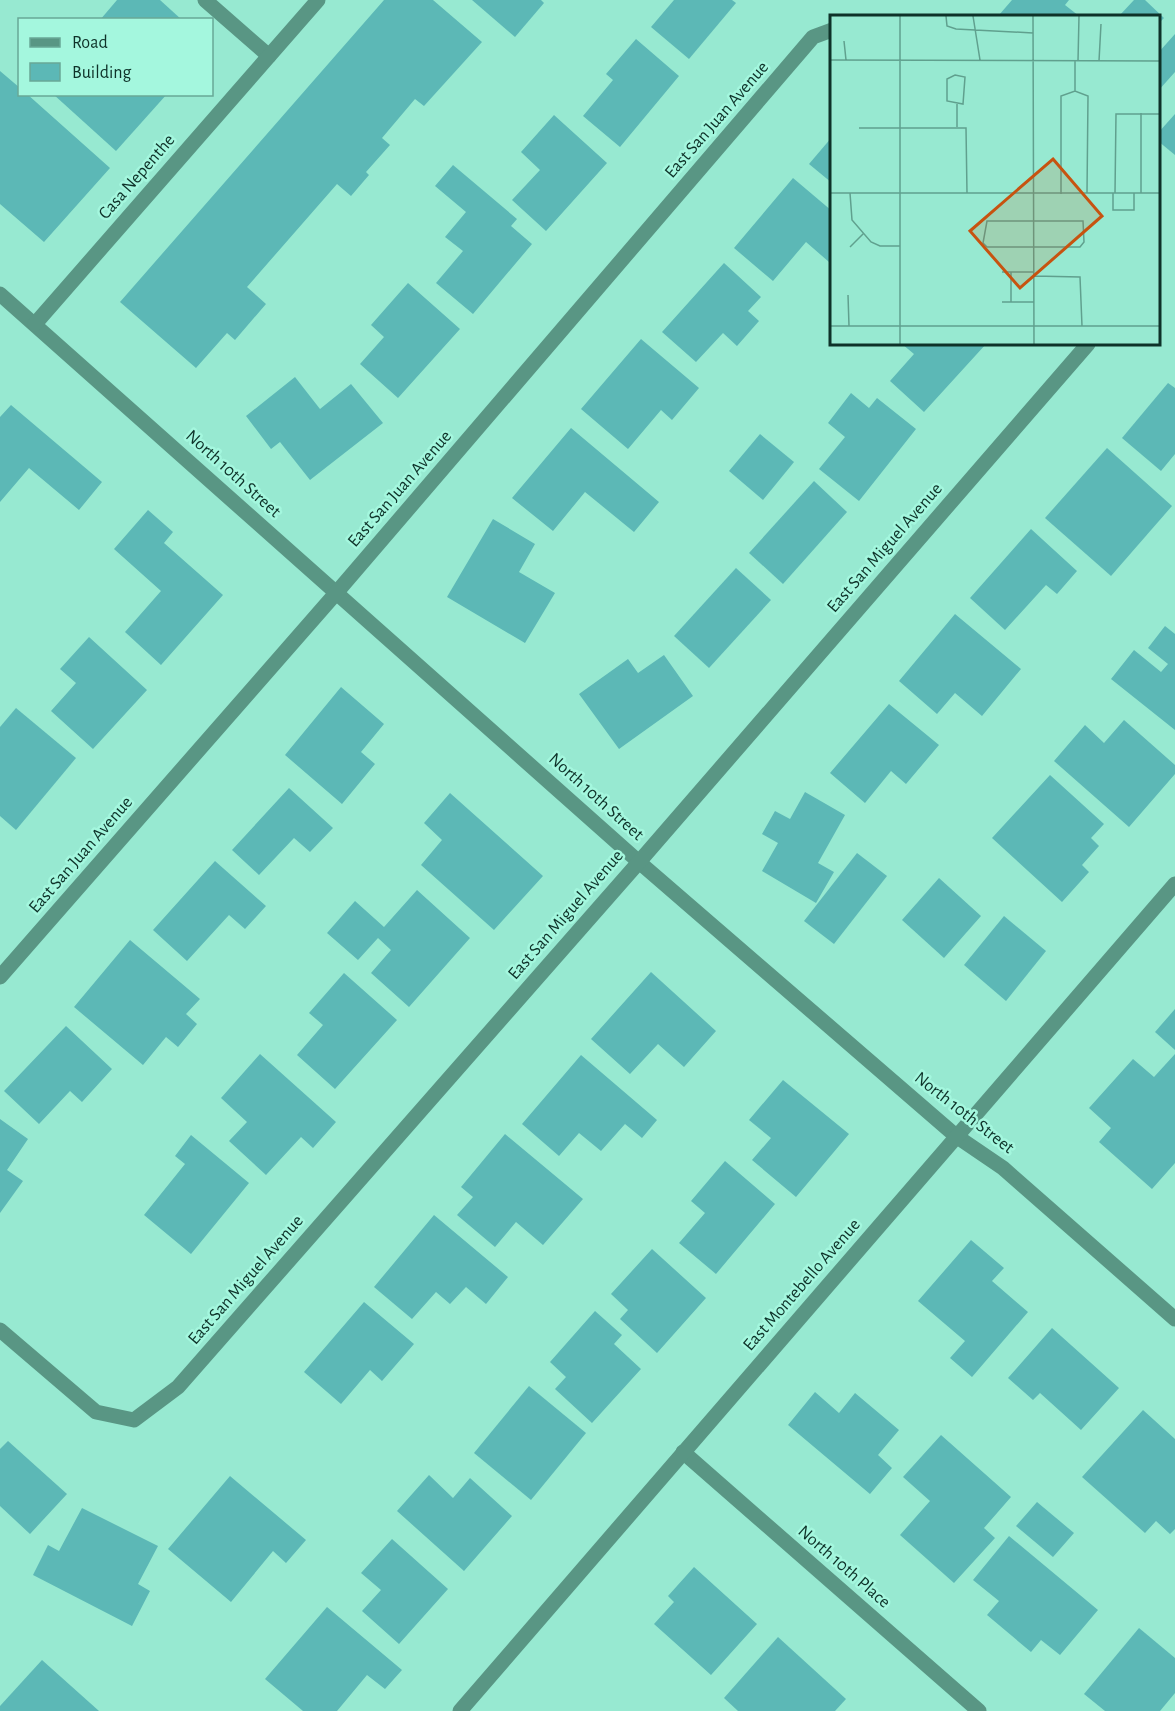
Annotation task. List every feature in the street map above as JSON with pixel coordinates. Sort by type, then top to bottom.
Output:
[{"type":"street","points":[[205,0],[269,56]]},
{"type":"street","name":"Casa Nepenthe","points":[[35,324],[318,0]]},
{"type":"street","name":"East San Juan Avenue","points":[[0,977],[337,592],[813,37],[830,30]]},
{"type":"street","name":"North 10th Street","points":[[0,294],[639,862],[956,1136],[1003,1168],[1175,1318]]},
{"type":"street","name":"East San Miguel Avenue","points":[[0,1330],[96,1412],[134,1420],[178,1387],[639,862],[1087,345]]},
{"type":"street","name":"East Montebello Avenue","points":[[460,1711],[1175,884]]},
{"type":"street","name":"North 10th Place","points":[[682,1452],[979,1711]]},
{"type":"building","points":[[117,0],[160,0],[180,18],[102,18]]},
{"type":"building","points":[[384,0],[433,0],[482,42],[424,106],[415,99],[382,138],[390,145],[366,172],[369,175],[351,196],[337,184],[247,287],[266,304],[235,340],[227,333],[196,368],[120,302]]},
{"type":"building","points":[[472,0],[541,0],[544,3],[515,37]]},
{"type":"building","points":[[674,0],[732,0],[736,3],[689,59],[651,27]]},
{"type":"building","points":[[1012,0],[1069,0],[1065,5],[1078,15],[999,15]]},
{"type":"building","points":[[1134,0],[1145,0],[1164,18],[1160,22],[1160,15],[1120,15]]},
{"type":"building","points":[[1175,34],[1175,72],[1160,89],[1160,51]]},
{"type":"building","points":[[636,39],[679,76],[620,147],[583,116],[613,80],[606,74]]},
{"type":"building","points":[[0,71],[18,86],[18,96],[29,96],[110,168],[44,242],[0,204]]},
{"type":"building","points":[[55,96],[165,96],[116,151]]},
{"type":"building","points":[[1175,114],[1175,155],[1160,143],[1160,131]]},
{"type":"building","points":[[554,115],[607,163],[546,231],[512,200],[540,170],[521,152]]},
{"type":"building","points":[[830,139],[830,181],[809,164]]},
{"type":"building","points":[[453,165],[517,219],[511,226],[532,244],[473,314],[436,283],[463,251],[445,237],[466,212],[435,186]]},
{"type":"building","points":[[793,178],[830,209],[829,262],[806,242],[773,281],[734,248]]},
{"type":"building","points":[[724,263],[761,297],[748,311],[759,321],[737,346],[723,333],[696,362],[662,332]]},
{"type":"building","points":[[408,283],[460,329],[398,398],[360,364],[384,337],[371,325]]},
{"type":"building","points":[[641,339],[699,388],[672,420],[661,410],[628,449],[581,409]]},
{"type":"building","points":[[903,345],[985,345],[924,412],[890,381],[914,354]]},
{"type":"building","points":[[295,377],[320,409],[351,384],[383,423],[310,480],[280,442],[271,449],[246,416]]},
{"type":"building","points":[[1168,383],[1175,388],[1175,454],[1161,471],[1122,438]]},
{"type":"building","points":[[851,393],[869,408],[877,398],[916,429],[859,501],[819,469],[845,437],[828,423]]},
{"type":"building","points":[[11,405],[102,482],[79,510],[29,468],[0,502],[0,417]]},
{"type":"building","points":[[571,428],[659,502],[634,532],[585,492],[553,531],[512,498]]},
{"type":"building","points":[[760,434],[794,462],[763,500],[729,471]]},
{"type":"building","points":[[1107,448],[1172,506],[1111,576],[1045,518]]},
{"type":"building","points":[[814,481],[847,512],[783,584],[749,553]]},
{"type":"building","points":[[148,510],[173,532],[164,543],[223,595],[161,665],[125,632],[161,591],[114,549]]},
{"type":"building","points":[[493,519],[535,544],[519,572],[555,593],[525,643],[447,597]]},
{"type":"building","points":[[1031,529],[1077,571],[1057,594],[1046,585],[1005,630],[970,598]]},
{"type":"building","points":[[736,568],[771,600],[709,668],[674,636]]},
{"type":"building","points":[[955,614],[1021,669],[982,716],[955,693],[937,714],[899,681]]},
{"type":"building","points":[[1165,626],[1175,634],[1175,730],[1111,679],[1134,650],[1161,672],[1168,664],[1148,648]]},
{"type":"building","points":[[89,637],[147,690],[93,749],[51,711],[76,683],[60,669]]},
{"type":"building","points":[[664,655],[693,696],[619,749],[579,694],[628,659],[638,673]]},
{"type":"building","points":[[341,687],[384,724],[361,752],[375,764],[342,804],[285,755]]},
{"type":"building","points":[[889,704],[939,745],[906,784],[891,771],[865,803],[830,773]]},
{"type":"building","points":[[16,708],[76,758],[16,830],[0,816],[0,727]]},
{"type":"building","points":[[1124,720],[1175,765],[1175,774],[1129,827],[1054,761],[1085,725],[1104,743]]},
{"type":"building","points":[[1050,775],[1104,824],[1091,838],[1099,846],[1082,865],[1089,872],[1062,902],[992,838]]},
{"type":"building","points":[[289,788],[333,828],[310,852],[294,838],[259,875],[232,850]]},
{"type":"building","points":[[805,792],[845,815],[818,863],[834,872],[816,903],[762,871],[778,843],[762,834],[775,811],[790,819]]},
{"type":"building","points":[[450,793],[543,876],[494,930],[421,865],[442,840],[424,823]]},
{"type":"building","points":[[857,853],[887,876],[834,944],[804,921]]},
{"type":"building","points":[[215,861],[266,906],[245,929],[229,915],[187,961],[153,930]]},
{"type":"building","points":[[939,878],[981,916],[944,958],[902,920]]},
{"type":"building","points":[[417,890],[470,938],[409,1007],[371,973],[391,950],[378,938],[358,960],[327,933],[355,901],[384,927]]},
{"type":"building","points":[[1004,916],[1046,951],[1006,1001],[964,965]]},
{"type":"building","points":[[130,940],[200,999],[186,1014],[197,1024],[178,1047],[166,1037],[143,1065],[74,1007]]},
{"type":"building","points":[[651,972],[716,1031],[684,1067],[658,1044],[630,1074],[591,1039]]},
{"type":"building","points":[[344,973],[397,1020],[335,1089],[297,1055],[323,1025],[309,1013]]},
{"type":"building","points":[[1175,1009],[1175,1050],[1155,1032]]},
{"type":"building","points":[[66,1026],[112,1069],[82,1102],[70,1091],[39,1124],[4,1091]]},
{"type":"building","points":[[260,1054],[336,1122],[313,1148],[301,1137],[266,1175],[229,1141],[247,1122],[221,1098]]},
{"type":"building","points":[[1175,1054],[1175,1163],[1152,1189],[1099,1142],[1111,1128],[1089,1108],[1133,1059],[1154,1077]]},
{"type":"building","points":[[581,1055],[657,1120],[642,1138],[625,1124],[601,1151],[579,1133],[559,1156],[522,1124]]},
{"type":"building","points":[[783,1080],[849,1134],[796,1197],[752,1160],[771,1138],[749,1120]]},
{"type":"building","points":[[0,1119],[28,1139],[7,1170],[23,1181],[0,1213]]},
{"type":"building","points":[[505,1134],[583,1199],[543,1245],[516,1222],[495,1247],[457,1215],[473,1197],[461,1187]]},
{"type":"building","points":[[191,1135],[249,1183],[191,1254],[144,1215],[185,1164],[175,1156]]},
{"type":"building","points":[[725,1161],[775,1204],[716,1274],[679,1243],[705,1213],[691,1201]]},
{"type":"building","points":[[434,1215],[508,1277],[486,1304],[466,1287],[450,1304],[436,1292],[412,1319],[374,1287]]},
{"type":"building","points":[[971,1240],[1004,1268],[992,1281],[1028,1312],[972,1377],[950,1358],[965,1341],[918,1301]]},
{"type":"building","points":[[652,1249],[706,1298],[657,1353],[620,1319],[628,1310],[611,1294]]},
{"type":"building","points":[[364,1302],[414,1344],[382,1381],[370,1370],[341,1404],[304,1372]]},
{"type":"building","points":[[595,1311],[622,1335],[614,1344],[641,1369],[592,1423],[555,1389],[566,1377],[550,1362]]},
{"type":"building","points":[[1052,1328],[1119,1388],[1081,1430],[1040,1393],[1033,1400],[1008,1378]]},
{"type":"building","points":[[529,1386],[586,1433],[531,1500],[474,1453]]},
{"type":"building","points":[[815,1392],[839,1413],[855,1393],[899,1430],[878,1455],[892,1468],[870,1494],[788,1425]]},
{"type":"building","points":[[1143,1410],[1175,1439],[1175,1529],[1170,1534],[1156,1521],[1145,1533],[1082,1477]]},
{"type":"building","points":[[941,1435],[1011,1497],[984,1528],[995,1538],[954,1583],[900,1535],[930,1501],[903,1477]]},
{"type":"building","points":[[8,1441],[67,1494],[30,1534],[0,1506],[0,1449]]},
{"type":"building","points":[[429,1475],[453,1498],[470,1478],[512,1516],[464,1571],[397,1511]]},
{"type":"building","points":[[230,1476],[306,1540],[286,1563],[273,1551],[231,1602],[168,1549]]},
{"type":"building","points":[[1037,1502],[1074,1533],[1053,1557],[1016,1526]]},
{"type":"building","points":[[82,1508],[158,1546],[138,1584],[150,1591],[132,1626],[33,1575],[48,1545],[59,1551]]},
{"type":"building","points":[[1009,1536],[1098,1610],[1060,1655],[1041,1640],[1031,1652],[987,1615],[999,1601],[973,1580]]},
{"type":"building","points":[[392,1539],[448,1589],[399,1644],[362,1611],[381,1590],[361,1573]]},
{"type":"building","points":[[694,1567],[757,1624],[711,1675],[654,1624],[674,1602],[668,1596]]},
{"type":"building","points":[[327,1607],[402,1670],[385,1689],[367,1675],[337,1711],[303,1711],[265,1679]]},
{"type":"building","points":[[1139,1628],[1175,1658],[1175,1693],[1160,1711],[1105,1711],[1084,1694]]},
{"type":"building","points":[[778,1637],[846,1699],[835,1711],[738,1711],[724,1698]]},
{"type":"building","points":[[42,1660],[99,1711],[0,1711],[0,1706]]}]
